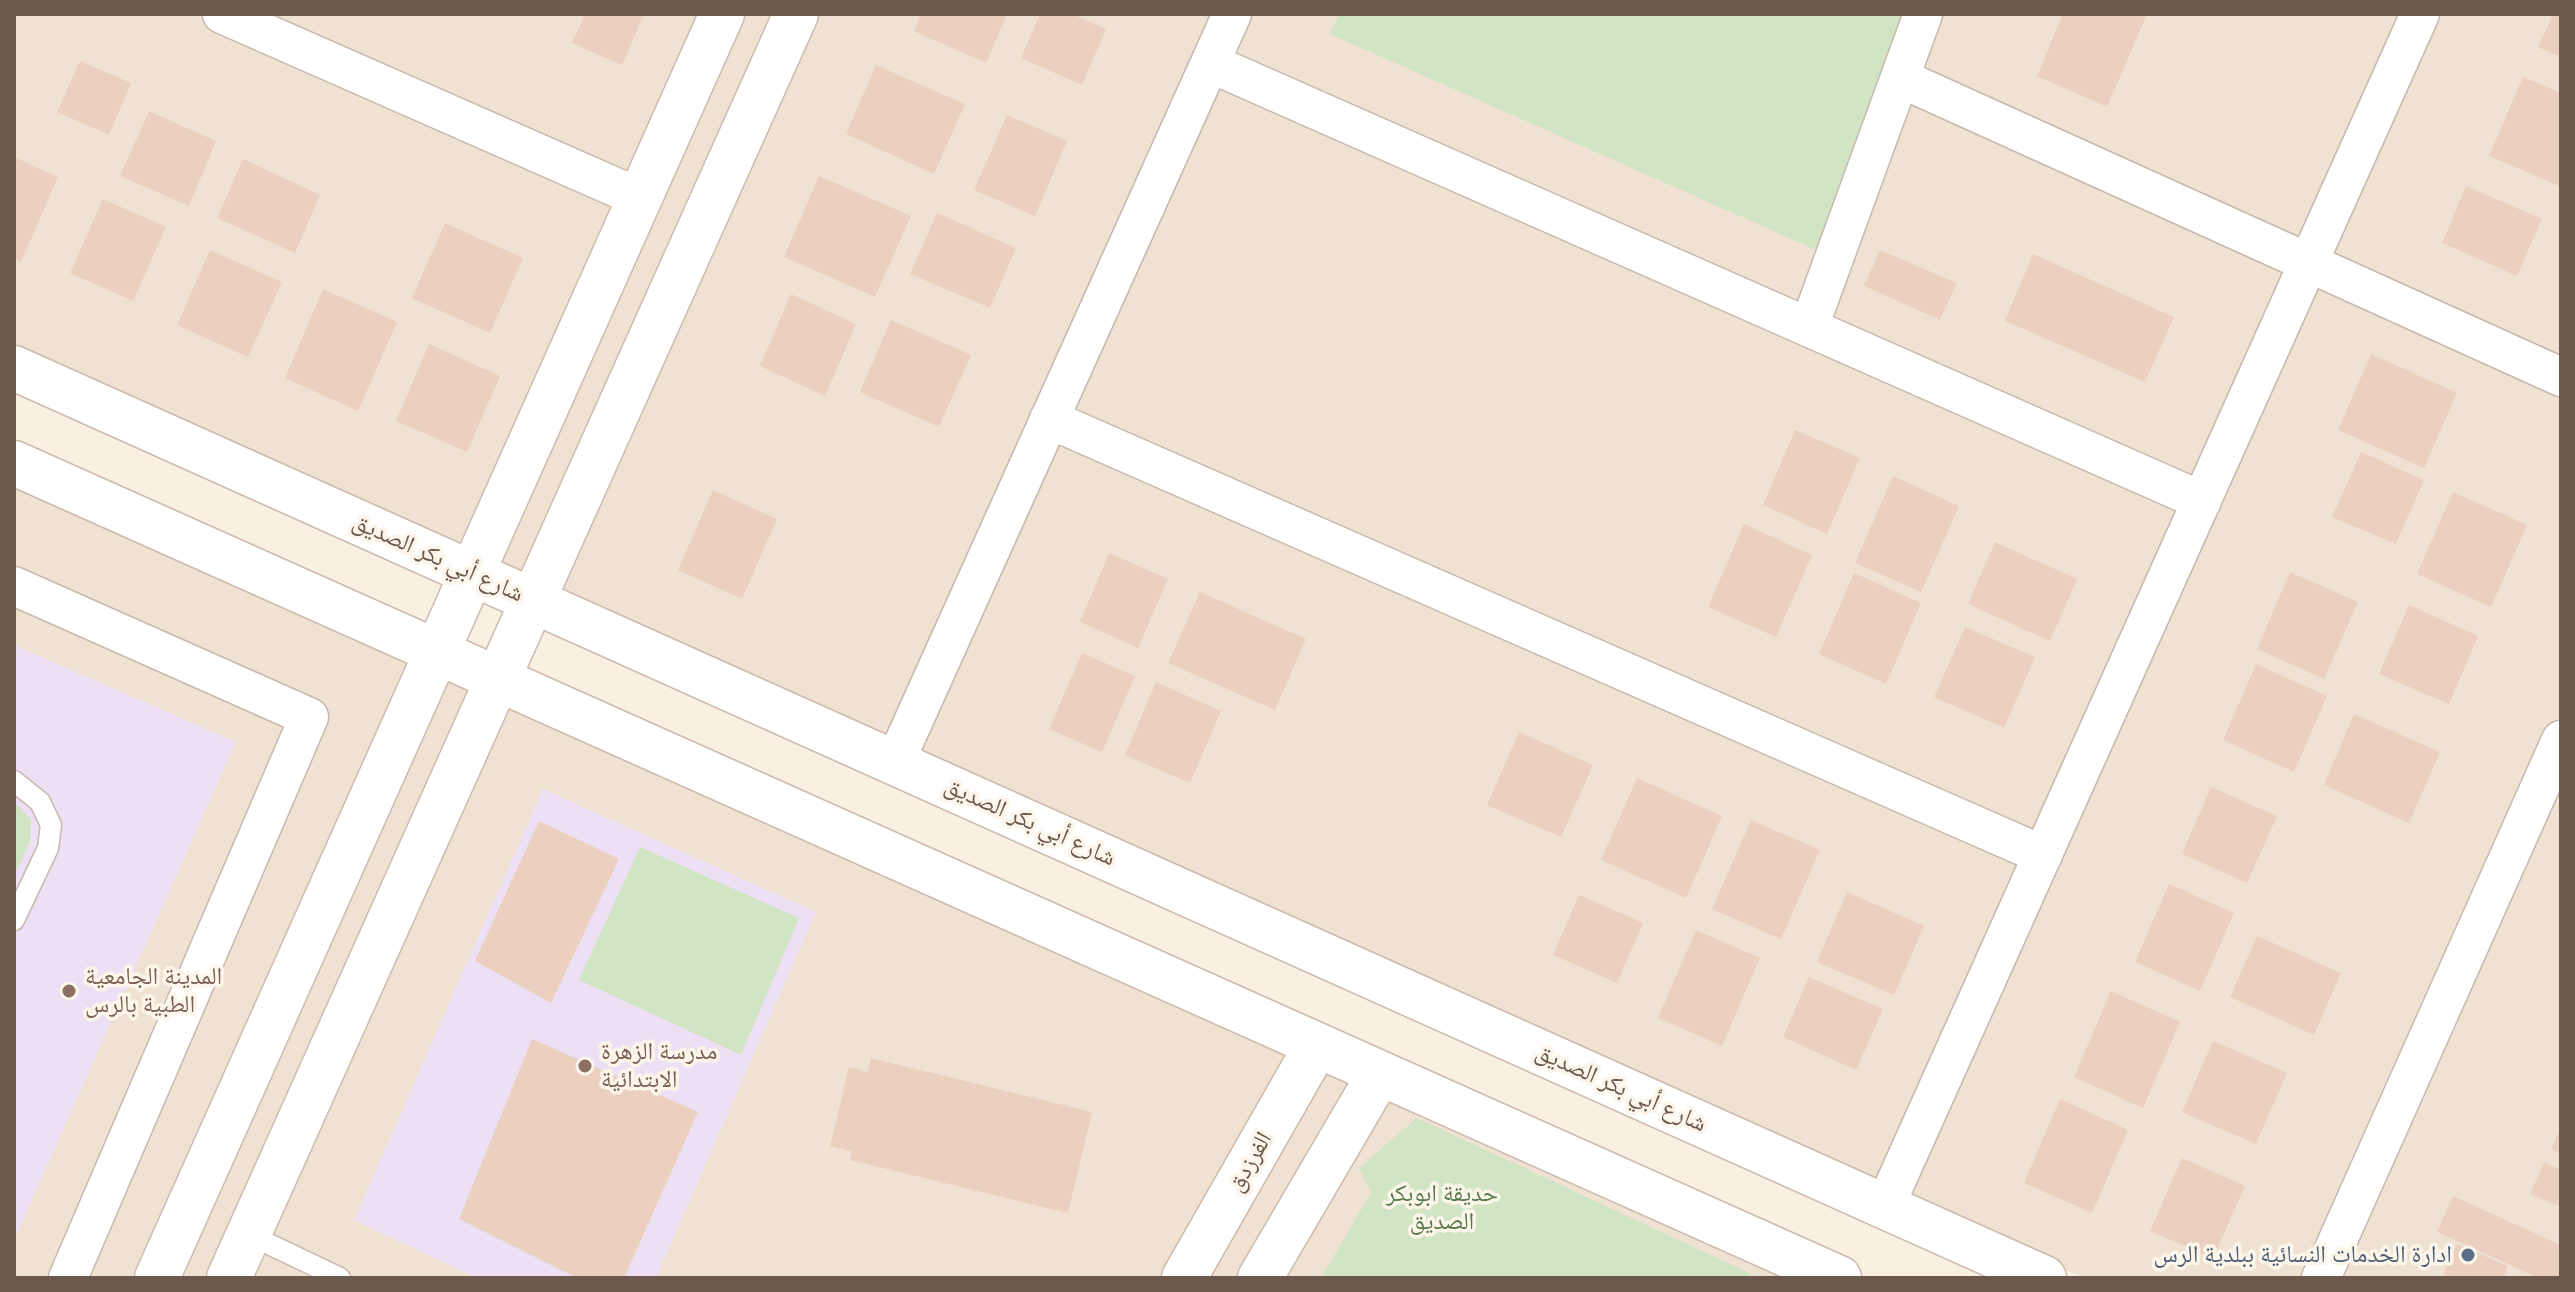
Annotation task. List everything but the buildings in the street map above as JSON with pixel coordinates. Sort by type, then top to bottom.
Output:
[{"type":"street","points":[[222,14],[640,198]]},
{"type":"street","points":[[157,1278],[722,14]]},
{"type":"street","points":[[229,1278],[796,14]]},
{"type":"street","points":[[895,762],[1232,14]]},
{"type":"street","points":[[1809,327],[1923,14]]},
{"type":"street","points":[[1885,1206],[2420,14]]},
{"type":"street","points":[[1210,63],[2202,501]]},
{"type":"street","points":[[1900,78],[2561,377]]},
{"type":"street","name":"شارع أبي بكر الصديق","points":[[14,368],[2044,1278]]},
{"type":"street","points":[[1049,419],[2043,855]]},
{"type":"street","points":[[14,463],[1839,1278]]},
{"type":"street","points":[[14,586],[309,717],[68,1278]]},
{"type":"street","points":[[2321,1278],[2561,740]]},
{"type":"street","name":"الفرزدق","points":[[1184,1278],[1317,1045]]},
{"type":"street","points":[[1260,1278],[1380,1073]]},
{"type":"lane","points":[[14,781],[40,802],[51,825],[48,848],[14,920]]},
{"type":"lane","points":[[248,1234],[340,1278]]},
{"type":"shaded area","points":[[14,14],[2561,14],[2561,1278],[2084,1278],[1285,925],[14,349]]},
{"type":"shaded area","points":[[14,473],[1788,1278],[14,1278]]},
{"type":"shaded area","name":"المدينة الجامعية الطبية بالرس","points":[[14,645],[236,742],[14,1240]]},
{"type":"shaded area","name":"مدرسة الزهرة الابتدائية","points":[[543,789],[816,912],[656,1278],[476,1278],[354,1220]]},
{"type":"green space","points":[[1339,14],[1908,14],[1821,252],[1330,34]]},
{"type":"green space","points":[[14,802],[31,819],[30,842],[14,876]]},
{"type":"green space","points":[[640,847],[799,918],[741,1055],[579,980]]},
{"type":"green space","name":"حديقة ابوبكر الصديق","points":[[1417,1118],[1760,1278],[1321,1278],[1371,1193],[1359,1168]]},
{"type":"place","name":"المدينة الجامعية الطبية بالرس","points":[[69,991]]},
{"type":"place","name":"مدرسة الزهرة الابتدائية","points":[[585,1066]]},
{"type":"place","name":"ادارة الخدمات النسائية ببلدية الرس","points":[[2468,1255]]}]
